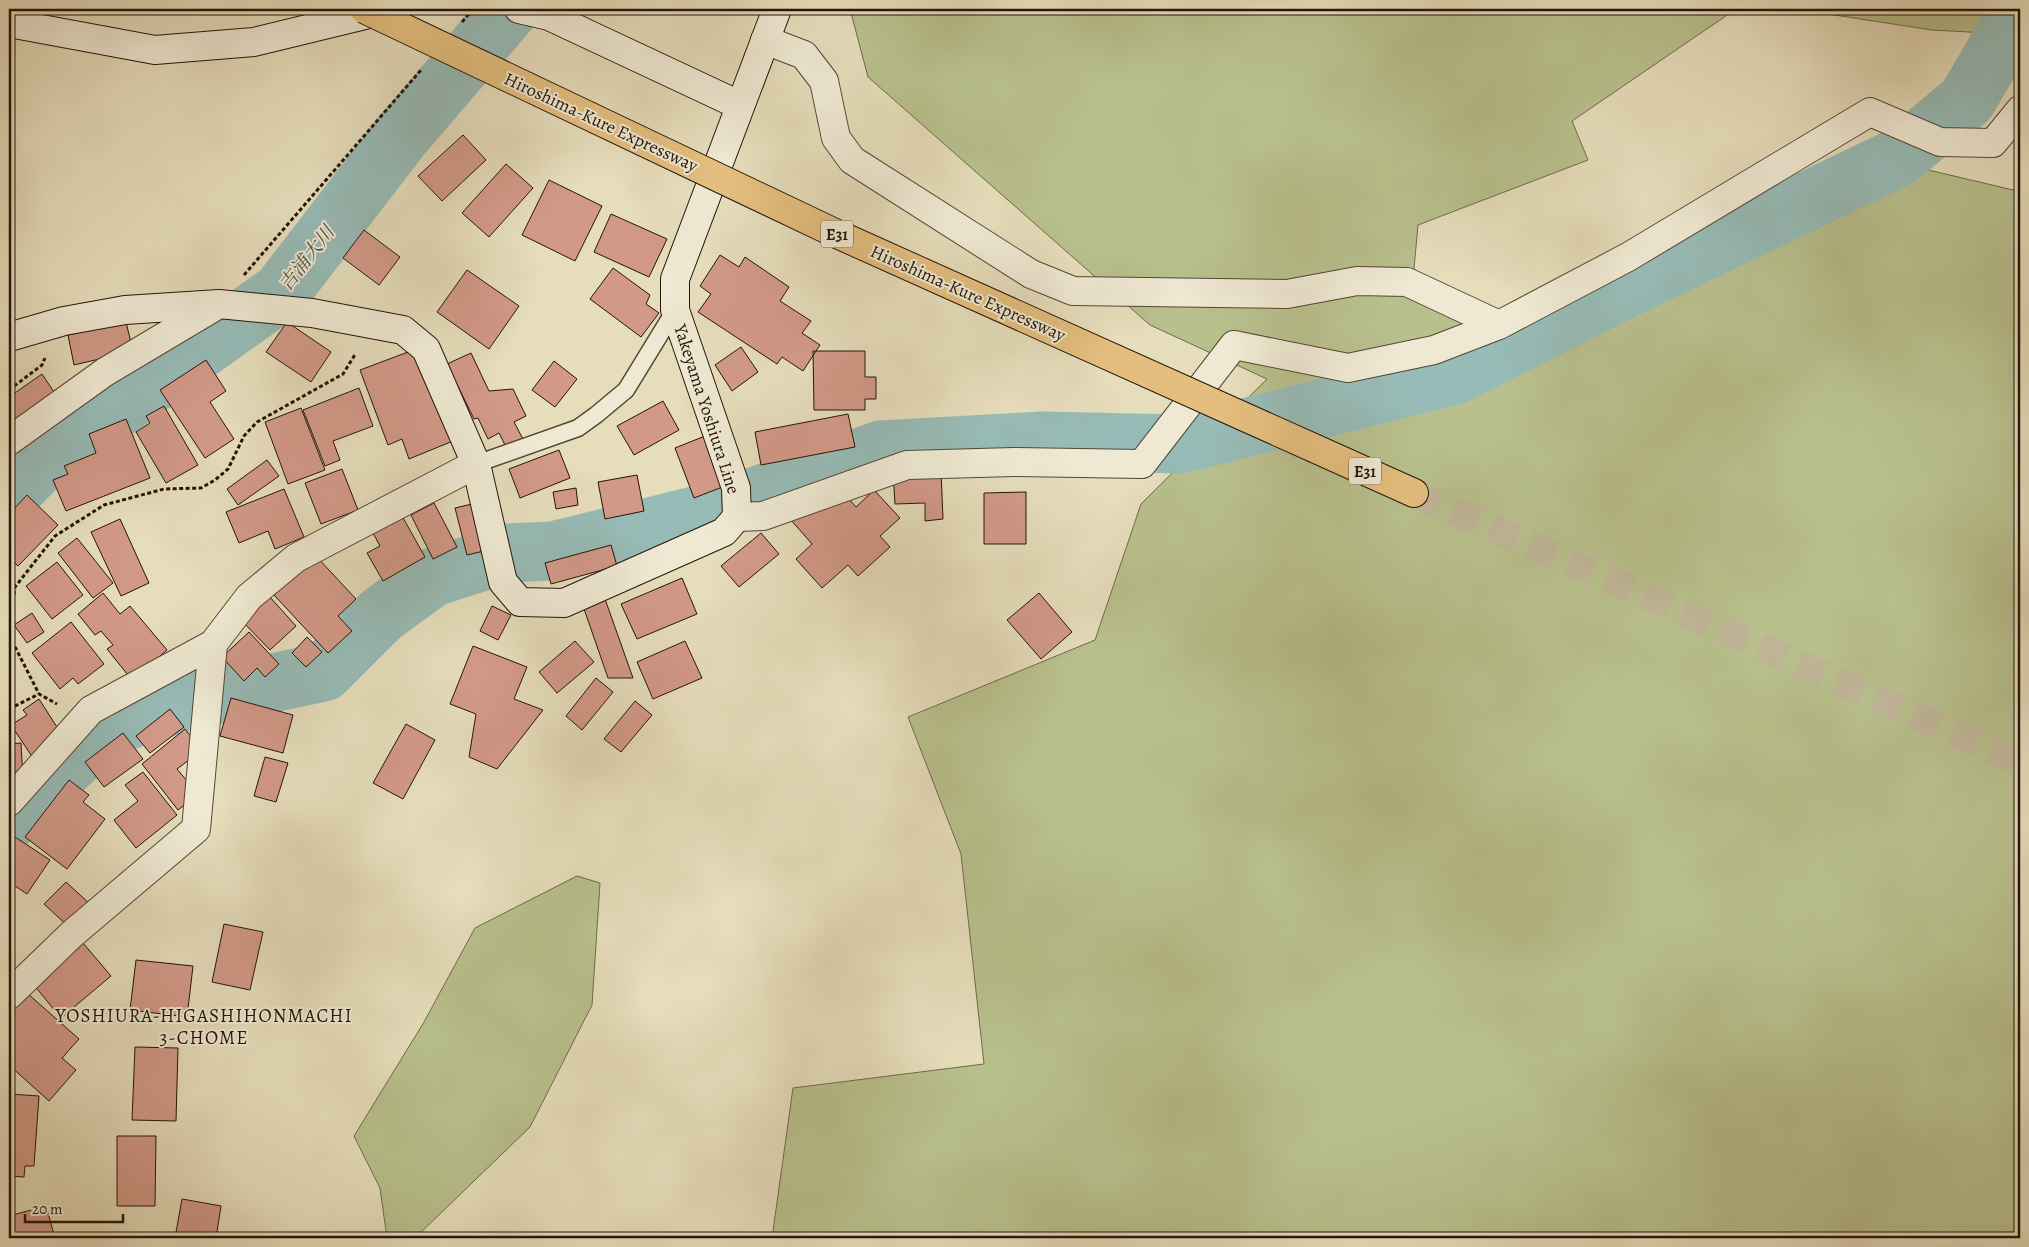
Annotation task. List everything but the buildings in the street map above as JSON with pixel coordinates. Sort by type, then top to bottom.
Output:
[{"type":"highway","name":"Hiroshima-Kure Expressway","points":[[364,9],[837,234],[1414,493]]},
{"type":"street","points":[[9,23],[155,50],[254,42],[391,9]]},
{"type":"street","points":[[519,9],[549,16],[739,105]]},
{"type":"street","name":"Yakeyama Yoshiura Line","points":[[9,337],[64,321],[125,310],[226,305],[312,313],[403,330],[426,349],[476,464],[503,582],[520,602],[564,603],[724,532],[737,505],[675,310],[675,279],[776,9]]},
{"type":"street","points":[[765,40],[804,55],[824,81],[836,138],[852,160],[1031,274],[1073,291],[1287,294],[1357,281],[1407,282],[1499,325]]},
{"type":"street","points":[[737,505],[763,516],[907,465],[1014,462],[1142,464],[1234,345],[1348,368],[1434,350],[1499,325],[1628,257],[1870,112],[1940,142],[1992,143],[2020,110]]},
{"type":"street","points":[[9,441],[105,372],[226,305]]},
{"type":"street","points":[[9,802],[92,710],[213,644],[250,596],[296,558],[476,464]]},
{"type":"street","points":[[9,995],[72,934],[196,830],[213,644]]},
{"type":"lane","points":[[476,464],[578,428],[596,415],[626,390],[675,310]]},
{"type":"path","points":[[460,24],[473,9]]},
{"type":"path","points":[[226,305],[422,68]]},
{"type":"path","points":[[9,627],[15,587],[55,536],[104,505],[164,489],[201,488],[215,480],[228,469],[244,436],[257,422],[343,374],[374,324]]},
{"type":"path","points":[[9,635],[39,694],[83,720]]},
{"type":"path","points":[[9,709],[39,694]]},
{"type":"green space","points":[[850,9],[1736,9],[1572,121],[1588,160],[1418,225],[1414,269],[1535,356],[1861,154],[2013,190],[2020,182],[2020,1238],[772,1238],[793,1088],[984,1064],[961,854],[908,717],[1095,640],[1141,504],[1267,379],[1150,325],[868,77]]},
{"type":"green space","points":[[1795,9],[2006,9],[1987,33],[1932,30]]},
{"type":"green space","points":[[577,876],[600,883],[592,1005],[530,1127],[415,1238],[387,1238],[380,1188],[354,1136],[424,1022],[475,928]]},
{"type":"waterway","name":"吉浦大川","points":[[9,495],[41,463],[281,292],[402,135],[510,9]]},
{"type":"waterway","points":[[9,821],[77,756],[123,722],[182,702],[324,672],[381,615],[433,577],[509,553],[553,551],[719,510],[881,450],[1042,441],[1181,444],[1455,375],[1623,290],[1899,157],[1967,100],[2020,9]]},
{"type":"tunnel","points":[[1414,493],[2020,762]]},
{"type":"district","name":"YOSHIURA-HIGASHIHONMACHI 3-CHOME","points":[[204,1026]]}]
